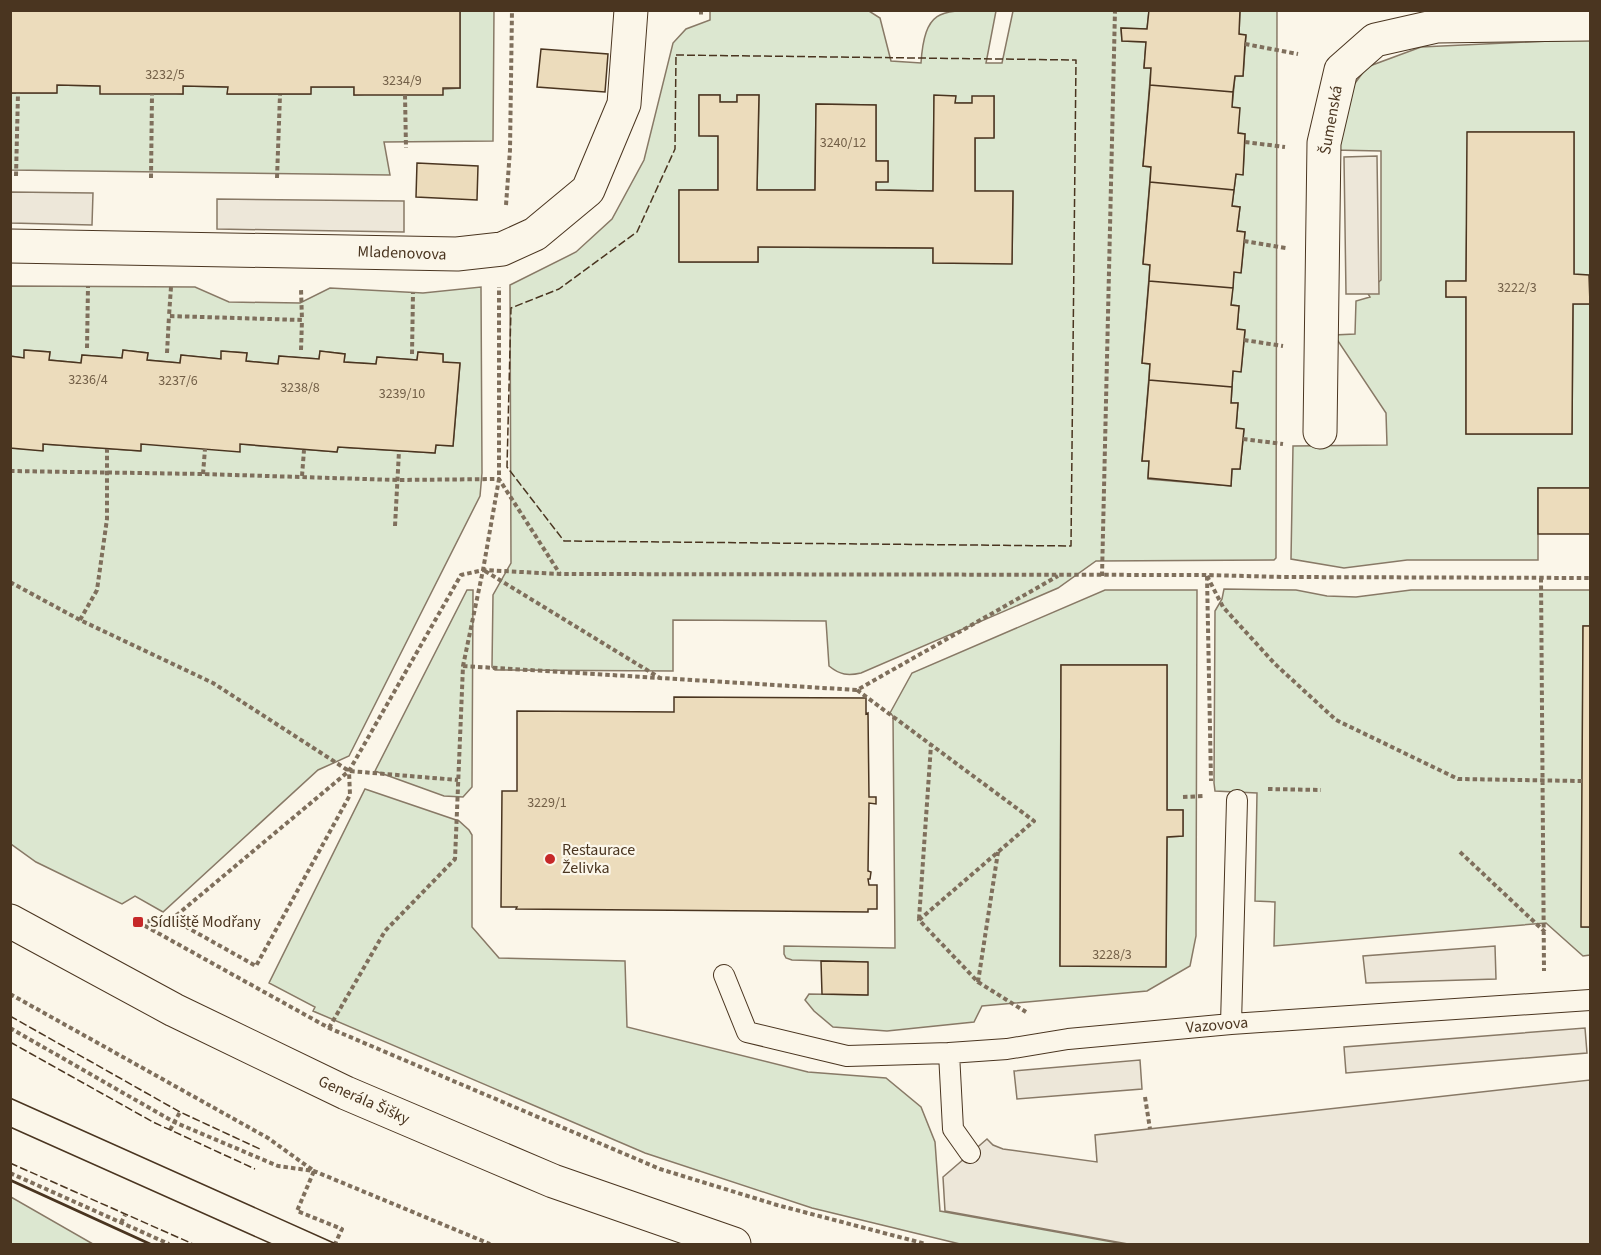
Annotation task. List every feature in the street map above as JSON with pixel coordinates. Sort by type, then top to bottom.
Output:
[{"type":"street","name":"Mladenovova","points":[[10,246],[457,254],[502,249],[535,234],[588,190],[624,104],[631,10]]},
{"type":"street","name":"Šumenská","points":[[1320,432],[1324,143],[1341,70],[1375,40],[1437,26],[1590,24]]},
{"type":"street","name":"Generála Šišky","points":[[10,921],[174,1010],[346,1093],[553,1181],[734,1245]]},
{"type":"lane","points":[[1231,1024],[1237,800]]},
{"type":"lane","name":"Vazovova","points":[[724,975],[747,1032],[847,1056],[1007,1049],[1068,1039],[1231,1024],[1590,1000]]},
{"type":"lane","points":[[950,1053],[953,1129],[970,1153]]},
{"type":"path","points":[[506,213],[510,150],[512,10]]},
{"type":"path","points":[[1102,576],[1115,10]]},
{"type":"path","points":[[1245,44],[1298,54]]},
{"type":"path","points":[[16,176],[18,93]]},
{"type":"path","points":[[151,178],[152,94]]},
{"type":"path","points":[[277,178],[280,94]]},
{"type":"path","points":[[405,95],[406,148]]},
{"type":"path","points":[[1245,142],[1295,148]]},
{"type":"path","points":[[1244,241],[1292,249]]},
{"type":"path","points":[[87,348],[89,246]]},
{"type":"path","points":[[167,353],[173,248]]},
{"type":"path","points":[[299,250],[301,350]]},
{"type":"path","points":[[412,354],[414,253]]},
{"type":"path","points":[[329,1028],[385,931],[455,859],[463,666],[499,479],[499,286]]},
{"type":"path","points":[[169,316],[302,320]]},
{"type":"path","points":[[1244,340],[1289,347]]},
{"type":"path","points":[[1243,439],[1287,445]]},
{"type":"path","points":[[80,620],[97,590],[107,519],[107,449]]},
{"type":"path","points":[[203,474],[205,449]]},
{"type":"path","points":[[302,476],[304,450]]},
{"type":"path","points":[[395,526],[399,451]]},
{"type":"path","points":[[10,471],[397,480],[499,479]]},
{"type":"path","points":[[499,479],[560,574]]},
{"type":"path","points":[[483,570],[661,679]]},
{"type":"path","points":[[172,919],[349,771],[461,575],[483,570],[560,574],[1590,578]]},
{"type":"path","points":[[463,666],[857,690],[1059,575]]},
{"type":"path","points":[[1207,575],[1223,607],[1275,664],[1336,720],[1458,779],[1582,781]]},
{"type":"path","points":[[1207,575],[1211,796]]},
{"type":"path","points":[[1541,578],[1544,1002]]},
{"type":"path","points":[[10,582],[80,620],[213,683],[349,771],[458,780]]},
{"type":"path","points":[[857,690],[1034,821],[919,920]]},
{"type":"path","points":[[931,745],[919,920],[978,982],[1068,1039]]},
{"type":"path","points":[[349,771],[350,795],[256,966],[172,919],[138,922],[329,1028],[660,1169],[777,1205],[926,1245]]},
{"type":"path","points":[[1183,797],[1211,796],[1237,800],[1259,789],[1321,790]]},
{"type":"path","points":[[978,982],[998,851]]},
{"type":"path","points":[[1460,852],[1545,932]]},
{"type":"path","points":[[10,994],[268,1138],[314,1171],[490,1245]]},
{"type":"path","points":[[10,1028],[174,1122],[278,1166],[314,1171]]},
{"type":"path","points":[[1144,1097],[1150,1129]]},
{"type":"path","points":[[170,1130],[180,1112]]},
{"type":"path","points":[[314,1171],[297,1211],[342,1229],[335,1245]]},
{"type":"path","points":[[10,1173],[169,1245]]},
{"type":"path","points":[[121,1223],[125,1215]]},
{"type":"green space","points":[[460,11],[494,11],[493,141],[384,142],[390,175],[11,170],[11,93],[56,93],[57,85],[100,86],[183,94],[183,86],[228,87],[228,94],[310,94],[311,87],[354,87],[354,95],[460,88]]},
{"type":"green space","points":[[710,11],[869,11],[880,18],[891,61],[921,63],[927,30],[933,20],[941,14],[996,11],[986,63],[1002,63],[1013,11],[1149,11],[1147,29],[1121,28],[1122,41],[1146,42],[1144,68],[1151,68],[1143,166],[1151,167],[1143,263],[1150,265],[1142,363],[1150,364],[1142,461],[1149,461],[1148,479],[1231,486],[1232,469],[1240,469],[1244,430],[1236,428],[1238,403],[1231,403],[1233,371],[1241,371],[1245,331],[1237,329],[1239,306],[1231,305],[1234,272],[1241,272],[1245,232],[1237,231],[1240,207],[1232,206],[1236,174],[1243,174],[1245,134],[1238,133],[1232,107],[1235,76],[1243,76],[1246,36],[1239,34],[1240,11],[1277,11],[1276,558],[1274,560],[1096,561],[1058,588],[856,674],[841,673],[829,666],[826,621],[673,620],[673,671],[495,670],[492,667],[493,595],[511,563],[510,285],[576,252],[612,219],[644,160],[673,43],[686,29],[710,20]],"holes":[[[699,95],[720,95],[720,102],[737,102],[737,95],[759,95],[757,190],[815,190],[816,104],[876,105],[876,161],[888,161],[888,181],[876,182],[876,190],[933,191],[934,96],[955,96],[955,103],[972,103],[994,96],[994,137],[975,138],[975,191],[1013,192],[1012,263],[933,263],[933,248],[758,247],[758,262],[679,262],[679,190],[718,190],[718,136],[699,135]]]},
{"type":"green space","points":[[1590,39],[1590,304],[1590,488],[1538,488],[1538,560],[1407,560],[1344,568],[1291,559],[1293,446],[1387,445],[1386,413],[1334,335],[1355,334],[1356,301],[1370,297],[1367,292],[1381,280],[1381,151],[1333,150],[1347,94],[1367,67],[1421,47]],"holes":[[[1468,132],[1574,132],[1574,274],[1590,304],[1573,304],[1572,434],[1466,434],[1466,297],[1446,297],[1446,282],[1466,281]]]},
{"type":"green space","points":[[11,286],[195,287],[229,302],[300,303],[330,288],[423,293],[481,287],[482,473],[480,496],[349,756],[318,770],[163,912],[135,896],[122,904],[36,862],[11,844],[11,448],[43,450],[43,444],[140,451],[141,444],[240,444],[337,452],[338,447],[435,453],[436,445],[453,446],[460,364],[443,362],[443,354],[418,352],[417,360],[377,357],[376,364],[344,362],[345,354],[320,351],[319,359],[279,356],[278,364],[246,361],[247,353],[222,351],[221,359],[181,355],[180,363],[147,360],[148,353],[123,350],[122,358],[82,355],[81,363],[49,360],[50,352],[25,350],[24,358],[11,356]]},
{"type":"green space","points":[[1224,589],[1296,590],[1327,596],[1356,597],[1411,590],[1590,590],[1590,626],[1583,626],[1582,927],[1590,927],[1590,955],[1583,956],[1546,923],[1274,946],[1275,902],[1255,901],[1257,793],[1215,791],[1215,611],[1222,599]]},
{"type":"green space","points":[[467,590],[473,590],[472,787],[463,797],[444,796],[375,771]]},
{"type":"green space","points":[[1105,590],[1197,590],[1196,936],[1190,966],[1147,991],[982,1006],[974,1022],[887,1031],[833,1027],[814,1011],[805,1000],[809,994],[867,995],[867,962],[792,960],[786,958],[784,946],[895,948],[893,716],[890,713],[912,673]],"holes":[[[1061,665],[1167,665],[1167,810],[1183,810],[1183,836],[1167,837],[1166,966],[1060,966]]]},
{"type":"green space","points":[[365,789],[459,821],[469,830],[472,835],[472,927],[499,958],[625,961],[627,1027],[808,1072],[886,1078],[921,1107],[935,1142],[940,1211],[1124,1244],[960,1244],[812,1208],[645,1153],[313,1011],[315,1007],[269,983]]},
{"type":"green space","points":[[11,1197],[93,1244],[11,1244]]},
{"type":"shaded area","points":[[1377,156],[1379,294],[1346,294],[1344,157]]},
{"type":"shaded area","points":[[11,192],[93,193],[92,225],[11,223]]},
{"type":"shaded area","points":[[217,199],[404,201],[404,232],[217,229]]},
{"type":"shaded area","points":[[1495,946],[1496,979],[1366,983],[1363,956]]},
{"type":"shaded area","points":[[1585,1028],[1587,1053],[1346,1073],[1344,1047]]},
{"type":"shaded area","points":[[1140,1060],[1142,1089],[1017,1099],[1014,1071]]},
{"type":"shaded area","points":[[1590,1080],[1590,1244],[1128,1244],[945,1211],[943,1177],[987,1139],[993,1145],[1003,1149],[1097,1162],[1095,1135]]},
{"type":"building","points":[[10,10],[460,10],[460,88],[443,88],[443,95],[354,95],[354,87],[311,87],[311,94],[227,94],[228,87],[183,86],[183,94],[100,94],[100,86],[57,85],[57,93],[10,93]]},
{"type":"building","points":[[1149,10],[1240,10],[1239,34],[1246,35],[1243,76],[1235,76],[1233,92],[1150,85],[1151,68],[1144,68],[1146,42],[1122,41],[1121,28],[1147,29]]},
{"type":"building","points":[[541,49],[608,54],[605,92],[537,87]]},
{"type":"building","points":[[1150,85],[1233,92],[1232,107],[1240,108],[1238,133],[1245,134],[1243,175],[1236,174],[1234,190],[1150,182],[1151,167],[1143,166]]},
{"type":"building","points":[[699,95],[720,95],[720,102],[737,102],[737,95],[759,95],[757,190],[815,190],[816,104],[876,105],[876,161],[888,161],[888,182],[876,182],[876,190],[933,191],[934,95],[956,96],[955,103],[972,103],[972,96],[994,96],[994,138],[975,138],[975,191],[1013,191],[1012,264],[933,263],[933,248],[758,247],[758,262],[679,262],[679,190],[718,190],[718,136],[699,136]]},
{"type":"building","points":[[1467,132],[1574,132],[1574,274],[1589,275],[1590,304],[1573,304],[1572,434],[1466,434],[1466,297],[1446,297],[1446,281],[1466,281]]},
{"type":"building","points":[[417,163],[478,166],[477,200],[416,197]]},
{"type":"building","points":[[1150,182],[1234,190],[1232,206],[1240,207],[1237,231],[1245,232],[1241,273],[1234,272],[1233,288],[1149,281],[1150,265],[1143,264]]},
{"type":"building","points":[[1149,281],[1233,288],[1231,305],[1239,306],[1237,329],[1245,330],[1241,372],[1233,371],[1232,387],[1149,380],[1150,364],[1142,363]]},
{"type":"building","points":[[24,350],[50,352],[49,360],[81,363],[82,355],[122,358],[123,350],[148,353],[147,360],[180,363],[181,355],[221,359],[221,351],[247,353],[246,361],[278,364],[279,356],[319,359],[320,351],[345,354],[344,362],[376,364],[377,357],[417,360],[418,352],[443,354],[443,362],[460,363],[453,446],[436,445],[435,453],[338,447],[337,452],[240,444],[240,452],[141,444],[141,451],[43,444],[43,451],[10,448],[10,356],[24,358]]},
{"type":"building","points":[[1149,380],[1232,387],[1231,403],[1238,403],[1236,428],[1244,429],[1240,469],[1232,469],[1231,486],[1148,478],[1149,461],[1142,461]]},
{"type":"building","points":[[1538,488],[1590,488],[1590,534],[1538,534]]},
{"type":"building","points":[[1583,626],[1590,626],[1590,927],[1581,927]]},
{"type":"building","points":[[1061,665],[1167,665],[1167,810],[1183,810],[1183,836],[1167,837],[1166,967],[1060,966]]},
{"type":"building","points":[[674,697],[866,698],[869,797],[876,797],[876,804],[869,803],[868,871],[871,872],[870,879],[868,879],[869,885],[877,885],[877,909],[868,909],[868,912],[501,907],[502,791],[517,791],[517,711],[674,712]]},
{"type":"building","points":[[821,961],[868,962],[868,995],[822,994]]},
{"type":"tram line","points":[[10,1098],[336,1244]]},
{"type":"tram line","points":[[10,1127],[272,1244]]},
{"type":"fence","points":[[676,55],[1076,60],[1071,546],[564,541],[507,467],[511,308],[559,289],[637,232],[675,149],[676,55]]},
{"type":"fence","points":[[10,1016],[180,1112],[262,1150]]},
{"type":"fence","points":[[10,1042],[153,1122],[255,1169]]},
{"type":"fence","points":[[10,1163],[193,1244]]},
{"type":"wall","points":[[10,1180],[150,1244]]},
{"type":"place","name":"Restaurace Želivka","points":[[550,859]]},
{"type":"place","name":"Sídliště Modřany","points":[[138,922]]}]
